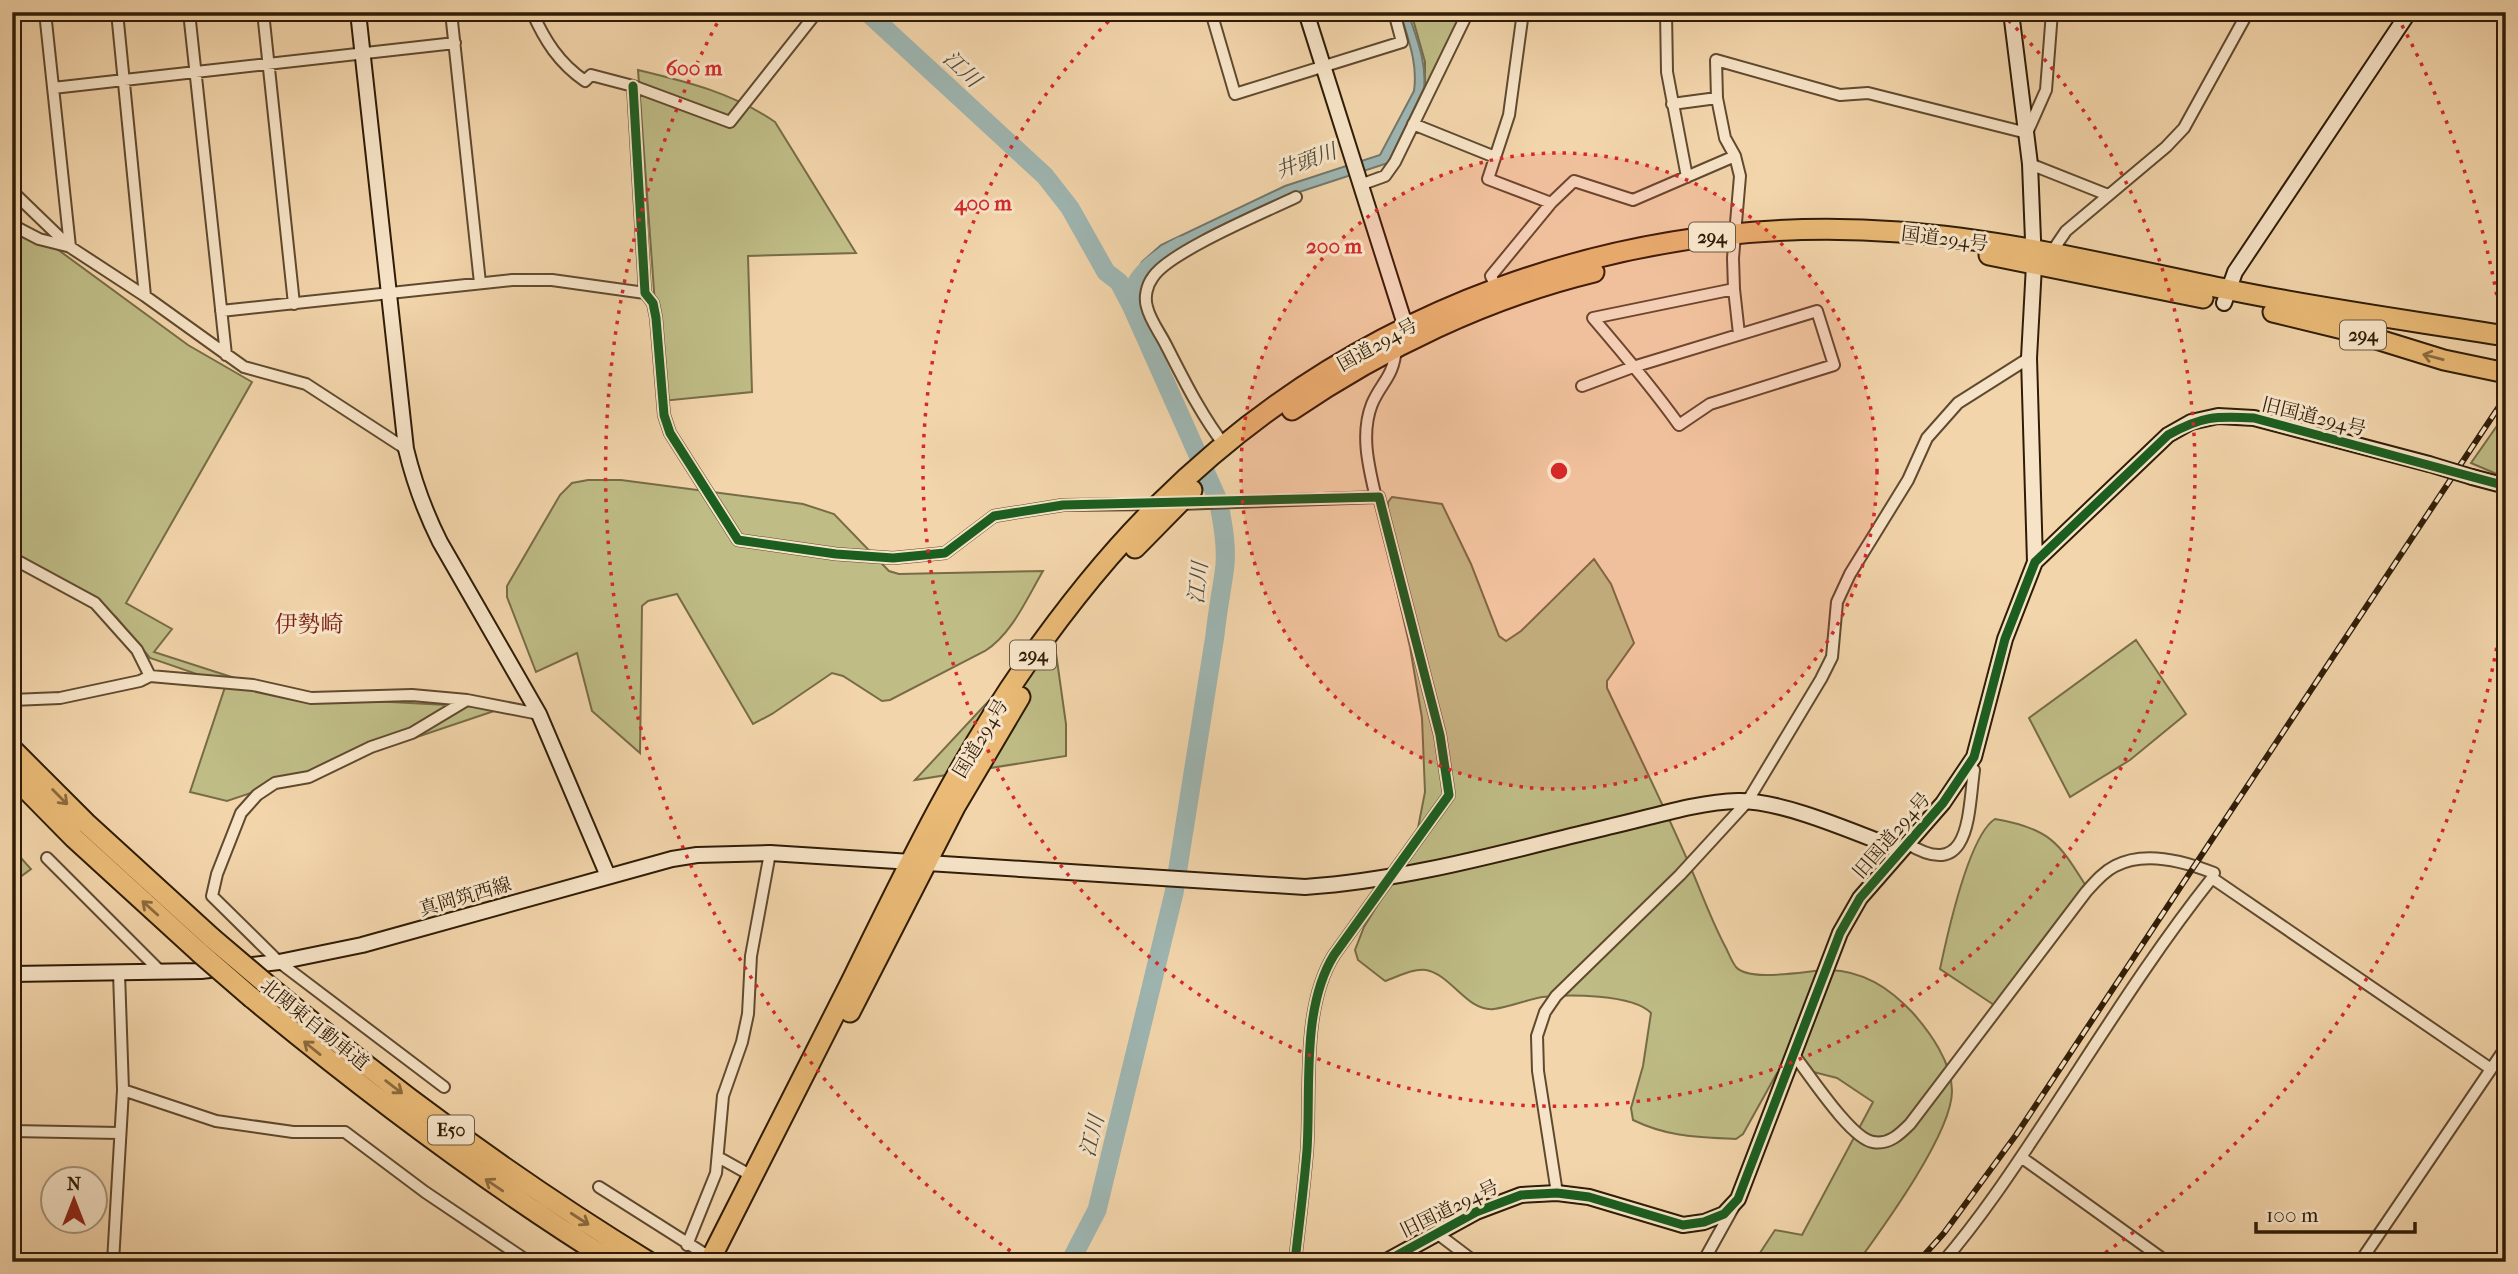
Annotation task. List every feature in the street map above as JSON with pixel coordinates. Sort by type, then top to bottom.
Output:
[{"type":"highway","name":"国道294号","points":[[1404,339],[1496,287],[1541,272],[1621,252],[1829,230],[1948,236],[2225,296],[2405,349],[2503,372]]},
{"type":"highway","name":"国道294号","points":[[714,1261],[752,1176],[918,863],[1036,672],[1102,585],[1178,504],[1200,487],[1223,453],[1315,379],[1404,339],[1580,275],[1734,240]]},
{"type":"highway","name":"国道294号","points":[[2225,296],[2506,336]]},
{"type":"highway","name":"国道294号","points":[[714,1261],[918,863],[968,755],[1025,667],[1093,577],[1158,504],[1200,487]]},
{"type":"highway","name":"北関東自動車道","points":[[12,749],[136,870],[252,998],[386,1106],[478,1174],[613,1262]]},
{"type":"highway","name":"北関東自動車道","points":[[12,775],[74,838],[206,946],[265,983],[333,1041],[487,1157],[649,1262]]},
{"type":"street","points":[[45,12],[70,247]]},
{"type":"street","points":[[117,12],[145,296]]},
{"type":"street","points":[[189,12],[226,355]]},
{"type":"street","points":[[263,12],[294,304]]},
{"type":"street","points":[[358,12],[406,449],[412,475],[429,520],[539,714],[608,876]]},
{"type":"street","points":[[451,12],[480,283]]},
{"type":"street","points":[[532,12],[544,40],[571,72],[585,81],[591,75],[633,86],[730,122],[817,12]]},
{"type":"street","points":[[1211,12],[1235,94],[1402,41],[1394,12]]},
{"type":"street","points":[[1306,12],[1404,339],[1394,366],[1372,404],[1366,431],[1366,458],[1376,498]]},
{"type":"street","points":[[1359,182],[1385,176],[1395,162],[1468,12]]},
{"type":"street","points":[[1523,12],[1509,115],[1488,179],[1551,203]]},
{"type":"street","points":[[1665,12],[1667,72],[1687,177]]},
{"type":"street","points":[[2011,12],[2027,133],[2039,256],[2029,358],[2035,562]]},
{"type":"street","points":[[2027,133],[2046,90],[2052,12]]},
{"type":"street","points":[[2039,256],[2166,147],[2184,128],[2248,12]]},
{"type":"street","points":[[2225,296],[2235,272],[2409,12]]},
{"type":"street","points":[[53,88],[455,43]]},
{"type":"street","points":[[1739,334],[1734,289],[1734,240],[1740,176],[1735,156],[1725,138],[1717,98],[1716,60],[1840,96],[1868,93],[2027,133]]},
{"type":"street","points":[[633,86],[645,293],[653,303],[656,317],[664,415],[738,540],[836,554],[893,558],[945,553],[994,516],[1063,506],[1178,504]]},
{"type":"street","points":[[1672,104],[1717,98]]},
{"type":"street","points":[[1413,124],[1495,157]]},
{"type":"street","points":[[1496,287],[1491,276],[1551,203],[1574,181],[1633,200],[1735,156]]},
{"type":"street","points":[[2030,164],[2108,195]]},
{"type":"street","points":[[12,191],[70,247],[145,296],[244,367],[306,384],[406,449]]},
{"type":"street","points":[[1223,453],[1146,306],[1146,290],[1160,268],[1180,254],[1296,197]]},
{"type":"street","points":[[12,225],[40,239],[70,247]]},
{"type":"street","points":[[221,311],[480,283],[552,280],[645,293]]},
{"type":"street","points":[[1582,386],[1633,366],[1817,311],[1834,365],[1710,404],[1679,425],[1645,378],[1633,366],[1593,318],[1734,289]]},
{"type":"street","points":[[1557,1193],[1538,1071],[1537,1036],[1545,1012],[1556,996],[1680,875],[1748,802],[1832,657],[1838,602],[1850,574],[1908,480],[1927,438],[1958,402],[2029,358]]},
{"type":"street","name":"旧国道294号","points":[[1385,1262],[1476,1212],[1521,1195],[1557,1193],[1589,1198],[1683,1225],[1704,1222],[1724,1214],[1738,1199],[1840,933],[1860,898],[1943,803],[1974,757],[2005,639],[2035,562],[2168,435],[2191,422],[2217,416],[2253,418],[2506,486]]},
{"type":"street","points":[[1200,487],[1235,501],[1379,497],[1440,735],[1449,795],[1328,966],[1315,1005],[1307,1150],[1295,1262]]},
{"type":"street","points":[[12,558],[95,603],[137,650],[149,676]]},
{"type":"street","points":[[12,700],[60,698],[140,681],[149,676],[253,685],[311,698],[401,695],[467,700],[539,714]]},
{"type":"street","points":[[444,1087],[279,962],[212,896],[242,813],[257,795],[275,783],[309,777],[362,750],[412,733],[467,700]]},
{"type":"street","points":[[1905,847],[1939,856],[1956,849],[1968,815],[1974,770],[1968,766]]},
{"type":"street","name":"真岡筑西線","points":[[12,974],[161,972],[237,968],[279,962],[362,945],[672,859],[710,855],[770,853],[1305,887],[1349,884],[1390,877],[1675,812],[1716,804],[1748,802],[1774,806],[1905,847]]},
{"type":"street","points":[[688,1245],[716,1173],[723,1096],[742,1042],[748,1014],[751,956],[770,853]]},
{"type":"street","points":[[47,858],[161,972]]},
{"type":"street","points":[[1794,1055],[1855,1133],[1875,1143],[1897,1137],[1910,1124],[2085,892],[2113,866],[2145,859],[2171,860],[2193,864],[2214,873]]},
{"type":"street","points":[[1943,1262],[1963,1239],[2021,1157],[2176,923],[2211,878],[2491,1069]]},
{"type":"street","points":[[113,1262],[123,1090],[119,973]]},
{"type":"street","points":[[2360,1262],[2506,1047]]},
{"type":"street","points":[[123,1090],[216,1121],[293,1132],[345,1132],[425,1192],[528,1261]]},
{"type":"street","points":[[12,1131],[119,1133]]},
{"type":"street","points":[[718,1157],[752,1176]]},
{"type":"street","points":[[2021,1157],[2166,1262]]},
{"type":"street","points":[[599,1187],[714,1261]]},
{"type":"street","points":[[1703,1262],[1738,1199]]},
{"type":"street","points":[[1438,1234],[1475,1262]]},
{"type":"shaded area","points":[[1411,12],[1470,12],[1425,90],[1425,62]]},
{"type":"shaded area","points":[[638,70],[726,96],[775,122],[856,253],[748,256],[752,392],[662,401]]},
{"type":"shaded area","points":[[12,216],[188,345],[252,382],[126,603],[172,629],[154,652],[272,690],[372,701],[503,708],[227,801],[190,792],[226,684],[150,658],[116,617],[12,557]]},
{"type":"shaded area","points":[[2506,413],[2506,478],[2471,463]]},
{"type":"shaded area","points":[[621,480],[803,504],[834,514],[889,571],[899,574],[1043,571],[1011,625],[995,644],[985,651],[890,700],[882,701],[843,676],[832,673],[753,724],[677,594],[648,601],[642,606],[640,753],[592,711],[577,653],[536,672],[507,597],[507,586],[560,495],[572,483]]},
{"type":"shaded area","points":[[1392,497],[1442,504],[1471,564],[1499,636],[1506,641],[1521,631],[1594,559],[1611,584],[1634,643],[1607,681],[1607,688],[1736,967],[1743,972],[1766,975],[1829,970],[1865,977],[1885,988],[1903,1003],[1933,1038],[1951,1080],[1949,1109],[1915,1179],[1858,1262],[1754,1262],[1775,1230],[1802,1235],[1873,1102],[1837,1078],[1790,1066],[1777,1073],[1743,1134],[1736,1139],[1671,1133],[1633,1120],[1631,1108],[1643,1066],[1651,1013],[1642,1007],[1615,999],[1567,996],[1542,997],[1500,1008],[1484,1008],[1467,999],[1435,973],[1416,970],[1385,981],[1358,960],[1355,950],[1364,927],[1408,855],[1418,828],[1425,792],[1422,718],[1410,647],[1388,552],[1388,502]]},
{"type":"shaded area","points":[[1053,632],[1066,724],[1066,756],[915,780]]},
{"type":"shaded area","points":[[2136,640],[2186,714],[2130,760],[2070,797],[2029,718]]},
{"type":"shaded area","points":[[1995,819],[2031,828],[2044,835],[2063,852],[2091,894],[2000,1009],[1940,969],[1953,912],[1968,865],[1985,829]]},
{"type":"shaded area","points":[[12,848],[31,869],[12,883]]},
{"type":"water","points":[[1400,12],[1408,12],[1425,78],[1424,88],[1388,163],[1290,195],[1155,262],[1142,283],[1139,308],[1128,286],[1142,262],[1161,245],[1285,186],[1380,155],[1414,91],[1413,61]]},
{"type":"waterway","name":"江川","points":[[867,12],[1045,176],[1070,208],[1106,272],[1119,282],[1131,305],[1218,500],[1223,527],[1224,573],[1174,893],[1097,1210],[1070,1262]]},
{"type":"waterway","name":"井頭川","points":[[1133,293],[1145,272],[1182,246]]},
{"type":"railway","points":[[1918,1262],[1944,1233],[2016,1135],[2506,396]]},
{"type":"cycle path","points":[[633,86],[645,293],[653,303],[656,318],[664,415],[670,433],[738,540],[836,554],[893,558],[945,553],[994,516],[1063,505],[1379,497],[1440,735],[1449,795],[1334,955],[1316,999],[1310,1050],[1307,1150],[1295,1262]]},
{"type":"cycle path","points":[[1385,1262],[1476,1212],[1521,1195],[1557,1193],[1589,1197],[1683,1225],[1704,1222],[1724,1214],[1738,1199],[1840,933],[1860,898],[1943,803],[1974,757],[2005,639],[2035,562],[2168,435],[2190,424],[2209,419],[2254,418],[2506,486]]},
{"type":"district","name":"伊勢崎","points":[[309,624]]}]
